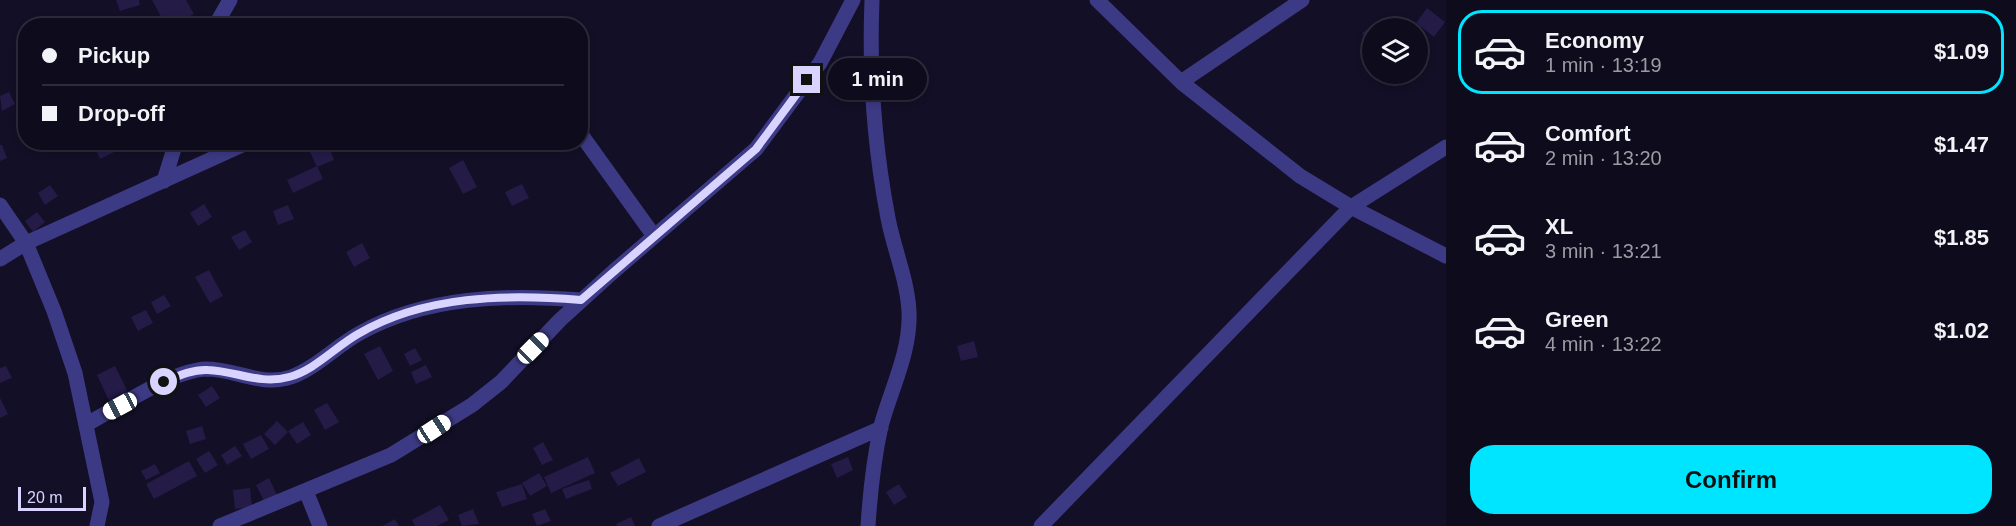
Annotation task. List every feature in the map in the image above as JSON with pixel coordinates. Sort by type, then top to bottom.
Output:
[{"type":"street","points":[[220,18],[230,0]]},
{"type":"street","points":[[220,526],[391,455],[472,405],[501,382],[581,300],[756,149],[820,63],[853,0]]},
{"type":"street","points":[[868,526],[881,428],[904,351],[909,314],[905,275],[888,221],[874,132],[870,50],[872,0]]},
{"type":"street","points":[[1097,0],[1181,82],[1300,176],[1351,207],[1446,256]]},
{"type":"street","points":[[1181,82],[1294,2]]},
{"type":"street","points":[[588,145],[654,236]]},
{"type":"street","points":[[1041,526],[1351,207],[1446,147]]},
{"type":"street","points":[[164,181],[174,150]]},
{"type":"street","points":[[0,258],[26,243],[232,150]]},
{"type":"street","points":[[0,205],[26,243],[54,311],[75,373],[102,502],[97,526]]},
{"type":"street","points":[[87,424],[185,373],[206,369],[265,382],[290,377],[358,334],[422,307],[540,297],[581,300]]},
{"type":"street","points":[[659,526],[881,428]]},
{"type":"street","points":[[306,491],[320,526]]},
{"type":"building","points":[[116,0],[139,0],[140,5],[120,11]]},
{"type":"building","points":[[152,0],[186,0],[194,14],[187,18],[162,18]]},
{"type":"building","points":[[1427,8],[1445,22],[1434,37],[1428,32],[1428,18],[1420,18]]},
{"type":"building","points":[[9,92],[15,104],[2,111],[0,96]]},
{"type":"building","points":[[0,145],[7,158],[0,161]]},
{"type":"building","points":[[96,150],[113,150],[114,152],[100,159]]},
{"type":"building","points":[[330,150],[334,160],[317,167],[310,152]]},
{"type":"building","points":[[463,160],[477,187],[463,194],[449,168]]},
{"type":"building","points":[[317,166],[323,179],[293,193],[287,180]]},
{"type":"building","points":[[522,184],[529,198],[512,206],[505,192]]},
{"type":"building","points":[[50,185],[58,196],[45,205],[38,193]]},
{"type":"building","points":[[204,204],[212,217],[198,226],[190,213]]},
{"type":"building","points":[[288,205],[294,219],[278,225],[273,211]]},
{"type":"building","points":[[37,212],[45,222],[33,232],[25,221]]},
{"type":"building","points":[[245,230],[252,242],[239,250],[231,237]]},
{"type":"building","points":[[362,243],[370,258],[354,267],[346,252]]},
{"type":"building","points":[[209,270],[223,296],[210,303],[195,277]]},
{"type":"building","points":[[164,295],[171,306],[157,314],[151,302]]},
{"type":"building","points":[[146,310],[153,323],[138,331],[131,317]]},
{"type":"building","points":[[974,341],[978,357],[961,361],[957,346]]},
{"type":"building","points":[[380,346],[393,371],[378,380],[364,354]]},
{"type":"building","points":[[415,348],[422,360],[410,366],[404,354]]},
{"type":"building","points":[[426,365],[432,377],[416,384],[411,372]]},
{"type":"building","points":[[6,366],[12,378],[0,383],[0,368]]},
{"type":"building","points":[[115,366],[129,394],[110,403],[97,375]]},
{"type":"building","points":[[212,386],[220,398],[206,407],[198,395]]},
{"type":"building","points":[[0,398],[8,414],[0,418]]},
{"type":"building","points":[[327,403],[339,422],[325,430],[314,410]]},
{"type":"building","points":[[277,421],[288,432],[275,445],[264,434]]},
{"type":"building","points":[[303,422],[311,435],[297,444],[288,431]]},
{"type":"building","points":[[202,426],[206,439],[190,444],[186,431]]},
{"type":"building","points":[[261,435],[269,449],[251,459],[243,444]]},
{"type":"building","points":[[543,442],[553,460],[542,465],[533,448]]},
{"type":"building","points":[[235,446],[242,456],[227,465],[221,455]]},
{"type":"building","points":[[209,451],[218,465],[205,473],[196,459]]},
{"type":"building","points":[[588,457],[595,473],[551,493],[544,477]]},
{"type":"building","points":[[848,457],[853,470],[837,478],[831,464]]},
{"type":"building","points":[[639,458],[646,472],[618,486],[610,473]]},
{"type":"building","points":[[189,461],[197,476],[154,499],[146,484]]},
{"type":"building","points":[[155,464],[160,473],[146,480],[141,471]]},
{"type":"building","points":[[539,473],[547,486],[530,496],[522,483]]},
{"type":"building","points":[[269,478],[277,495],[264,501],[256,485]]},
{"type":"building","points":[[589,480],[592,489],[566,499],[562,489]]},
{"type":"building","points":[[522,484],[527,499],[502,507],[496,492]]},
{"type":"building","points":[[899,484],[907,497],[894,505],[886,492]]},
{"type":"building","points":[[250,488],[252,507],[235,509],[233,490]]},
{"type":"building","points":[[440,505],[449,520],[437,526],[415,526],[412,520]]},
{"type":"building","points":[[473,509],[479,524],[462,526],[458,515]]},
{"type":"building","points":[[545,509],[551,521],[537,526],[532,514]]},
{"type":"building","points":[[631,517],[635,526],[617,526],[616,524]]},
{"type":"building","points":[[395,519],[399,526],[382,526]]},
{"type":"route","points":[[164,382],[185,373],[206,369],[265,382],[290,377],[358,334],[422,307],[479,300],[540,297],[581,300],[756,149],[807,80]]}]
